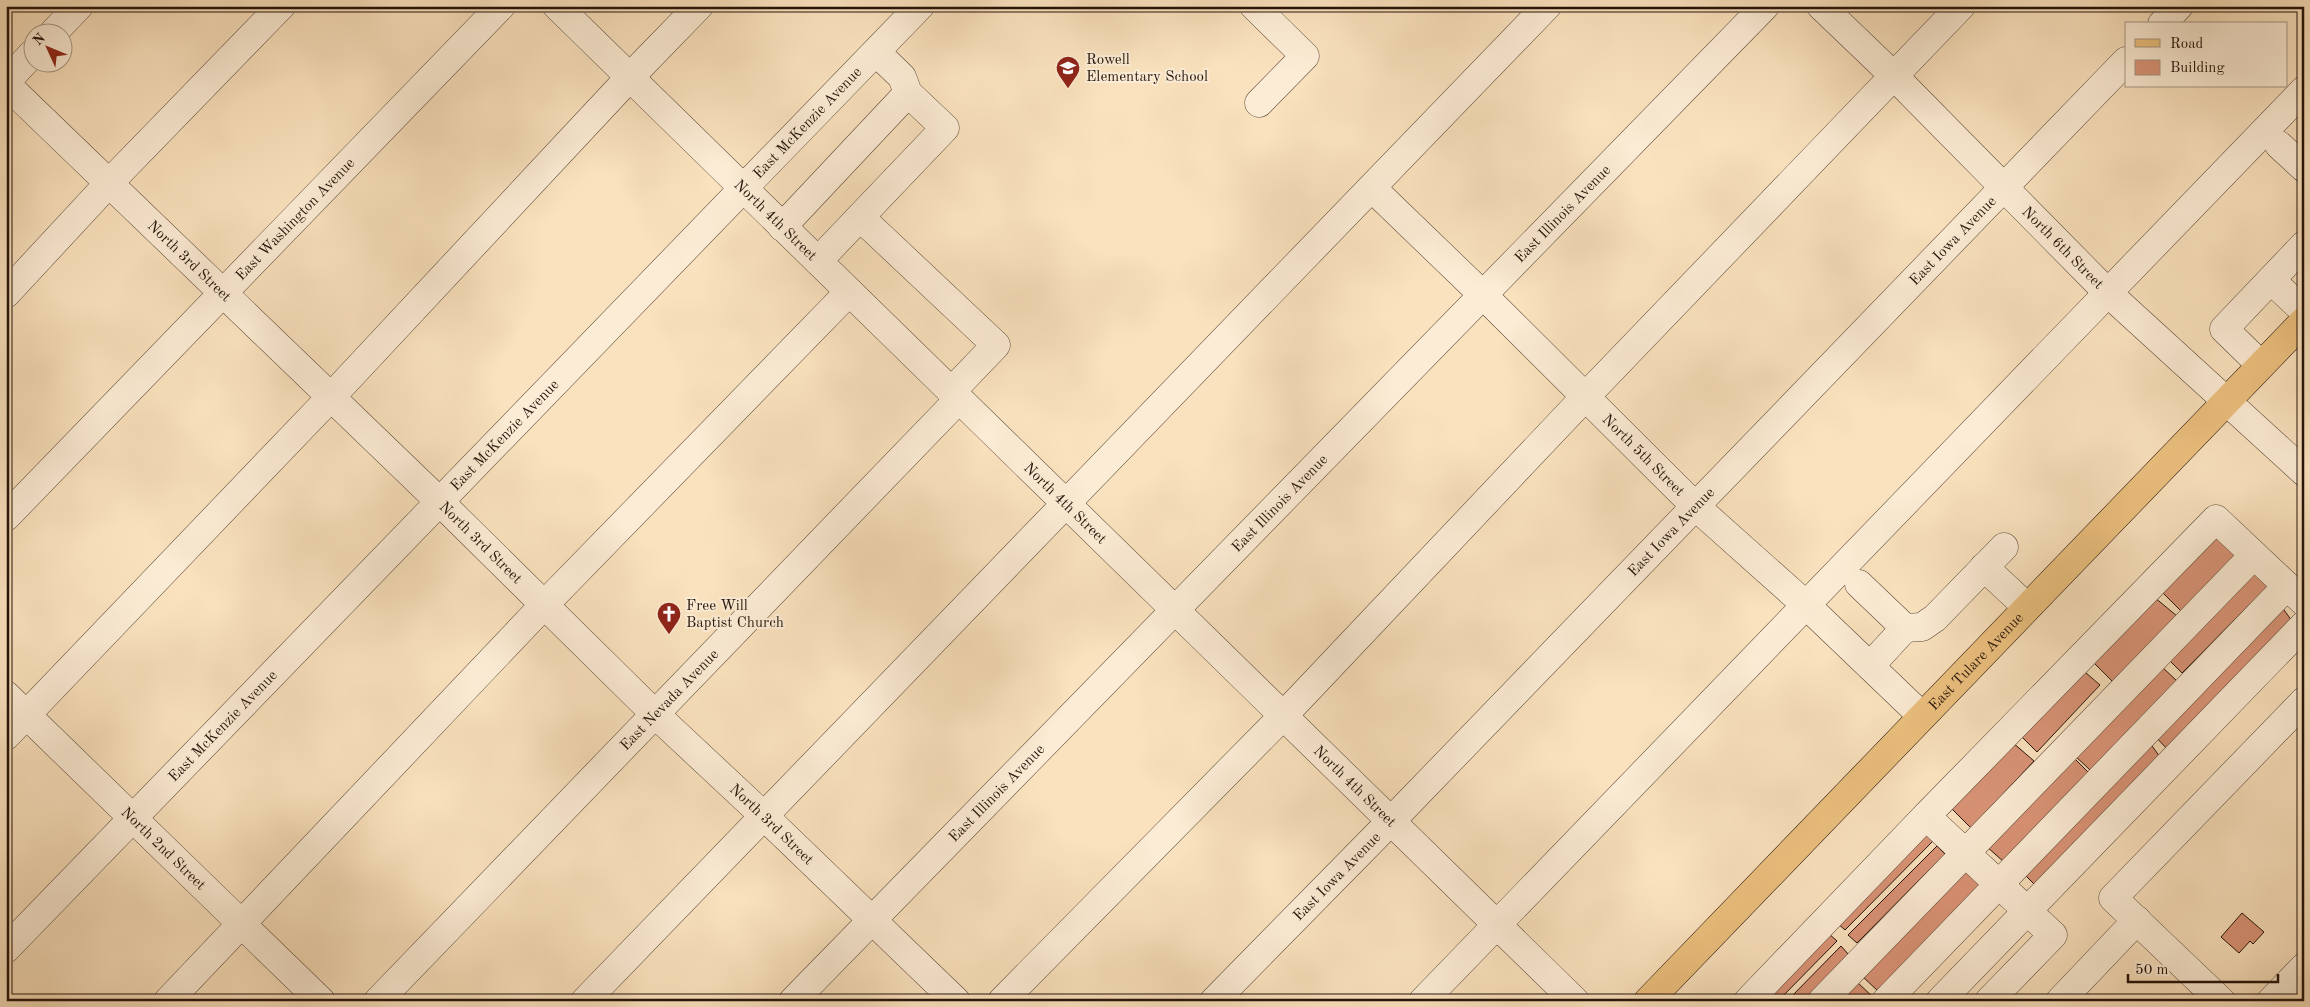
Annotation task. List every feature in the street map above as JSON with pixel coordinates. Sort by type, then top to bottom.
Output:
[{"type":"main road","name":"East Tulare Avenue","points":[[1648,1001],[2304,321]]},
{"type":"street","points":[[64,22],[79,6]]},
{"type":"street","points":[[6,294],[109,183],[281,6]]},
{"type":"street","name":"East Washington Avenue","points":[[6,517],[501,6]]},
{"type":"street","name":"North 4th Street","points":[[557,6],[1575,1001]]},
{"type":"street","points":[[6,736],[331,397],[630,77],[699,6]]},
{"type":"street","name":"East McKenzie Avenue","points":[[6,949],[920,6]]},
{"type":"street","points":[[1254,6],[1305,56],[1260,103]]},
{"type":"street","points":[[586,1001],[1547,6]]},
{"type":"street","name":"East Illinois Avenue","points":[[793,1001],[871,919],[1484,296],[1766,6]]},
{"type":"street","name":"North 6th Street","points":[[1820,6],[1893,75],[2108,293],[2304,472]]},
{"type":"street","points":[[1002,1001],[1283,716],[1586,396],[1961,6]]},
{"type":"street","points":[[2164,22],[2179,6]]},
{"type":"street","points":[[818,261],[945,128],[908,93],[902,77],[876,52]]},
{"type":"street","name":"East Iowa Avenue","points":[[1214,1001],[1391,821],[2125,62]]},
{"type":"street","points":[[6,83],[22,65]]},
{"type":"street","name":"North 3rd Street","points":[[6,83],[440,502],[656,715],[956,1001]]},
{"type":"street","points":[[1423,1001],[2304,90]]},
{"type":"street","points":[[782,227],[908,93]]},
{"type":"street","points":[[2279,145],[2304,168]]},
{"type":"street","name":"North 5th Street","points":[[1372,188],[1586,396],[1695,506],[1806,606],[1922,716]]},
{"type":"street","name":"East Nevada Avenue","points":[[378,1001],[656,715],[955,396],[996,345],[860,218]]},
{"type":"street","points":[[2261,365],[2224,329],[2304,245]]},
{"type":"street","points":[[2271,280],[2304,311]]},
{"type":"street","points":[[168,1001],[544,605],[849,292]]},
{"type":"street","points":[[1748,1001],[2216,519],[2295,594],[1999,885],[1886,1001]]},
{"type":"street","points":[[1870,666],[1905,628],[1922,627],[1935,618],[2004,547]]},
{"type":"street","points":[[1822,1001],[2254,555]]},
{"type":"street","points":[[1984,567],[2027,607]]},
{"type":"street","points":[[1860,584],[1905,628]]},
{"type":"street","points":[[1940,1001],[2304,625]]},
{"type":"street","name":"North 2nd Street","points":[[6,695],[322,1001]]},
{"type":"street","points":[[2221,1001],[2113,898],[2304,701]]},
{"type":"street","points":[[1926,816],[2053,936],[1989,1001]]},
{"type":"street","points":[[2060,1001],[2137,920]]},
{"type":"street","points":[[2271,1001],[2304,967]]},
{"type":"building","points":[[2222,525],[2245,544],[2182,612],[2160,590]]},
{"type":"building","points":[[2252,568],[2269,585],[2182,673],[2165,656]]},
{"type":"building","points":[[2154,597],[2177,616],[2114,683],[2093,662]]},
{"type":"building","points":[[2279,603],[2292,621],[2169,751],[2152,733]]},
{"type":"building","points":[[2160,665],[2178,682],[2090,770],[2073,754]]},
{"type":"building","points":[[2078,666],[2100,685],[2037,752],[2016,731]]},
{"type":"building","points":[[2147,739],[2160,757],[2037,887],[2020,870]]},
{"type":"building","points":[[2012,742],[2034,761],[1971,828],[1950,807]]},
{"type":"building","points":[[2074,758],[2091,775],[2004,862],[1986,846]]},
{"type":"building","points":[[1925,833],[1933,841],[1845,930],[1836,922]]},
{"type":"building","points":[[1937,846],[1945,854],[1857,943],[1848,935]]},
{"type":"building","points":[[1964,868],[1983,886],[1880,993],[1861,975]]},
{"type":"building","points":[[2242,913],[2264,932],[2253,944],[2250,941],[2239,953],[2221,937]]},
{"type":"building","points":[[1828,933],[1837,941],[1778,1001],[1761,1001]]},
{"type":"building","points":[[1841,946],[1849,955],[1803,1001],[1787,1001]]},
{"type":"building","points":[[1856,981],[1875,999],[1874,1001],[1838,1001]]},
{"type":"place","name":"Rowell Elementary School","points":[[1068,89]]},
{"type":"place","name":"Free Will Baptist Church","points":[[669,635]]}]
